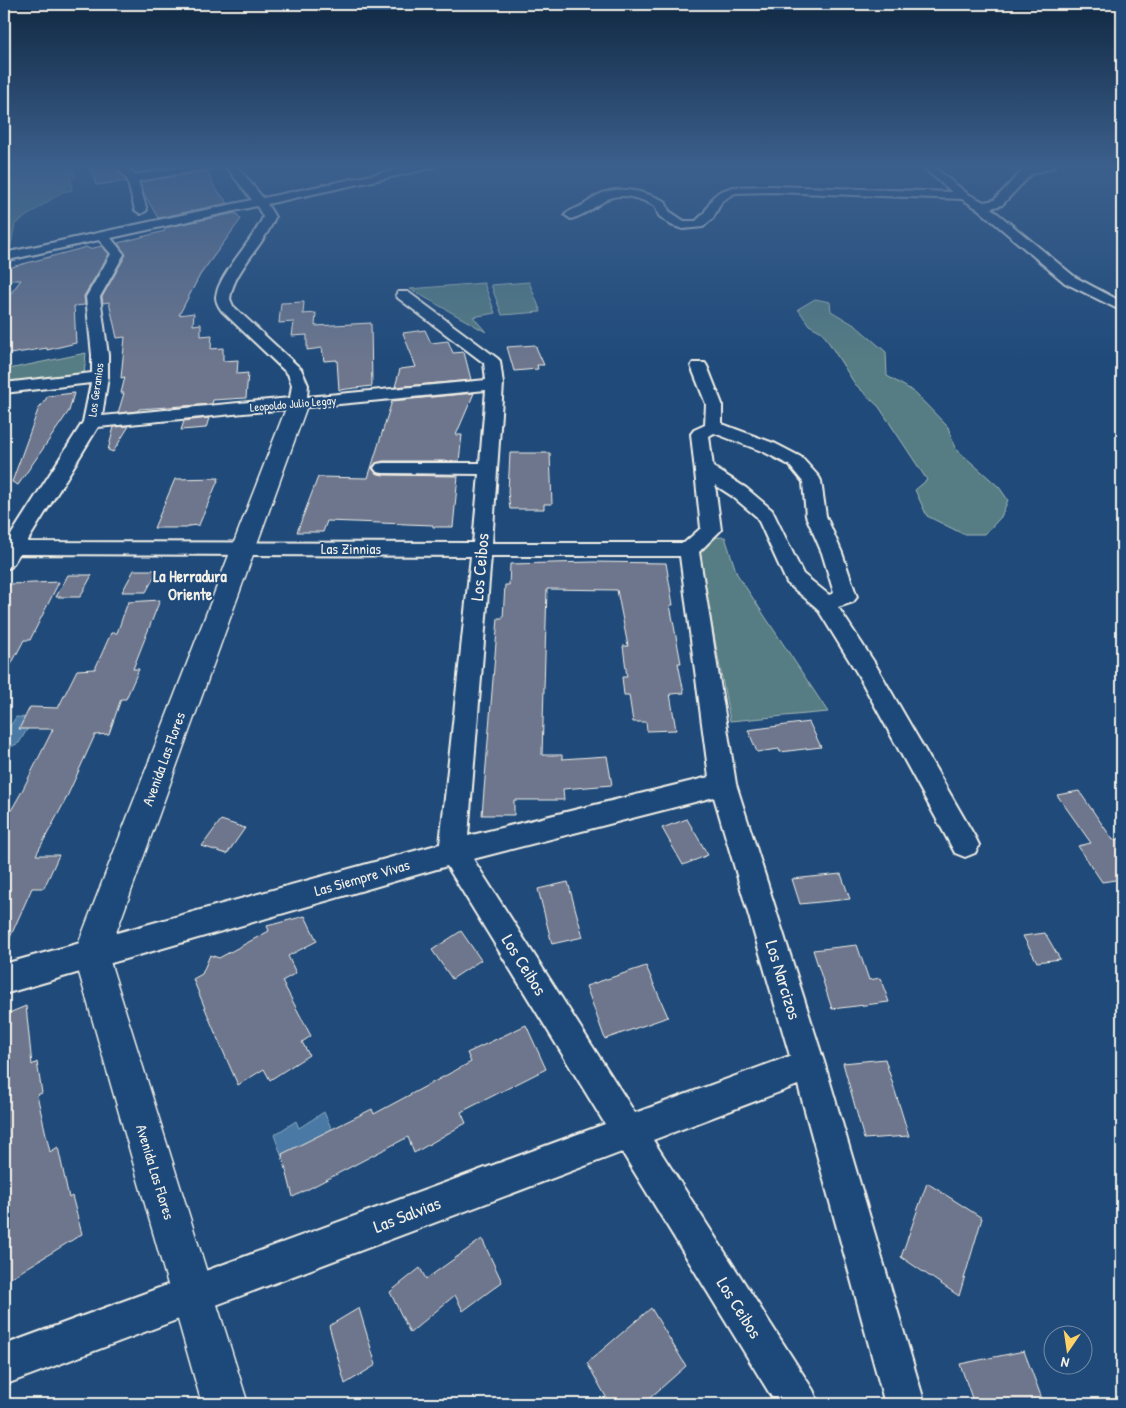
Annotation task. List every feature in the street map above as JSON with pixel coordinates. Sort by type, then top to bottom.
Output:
[{"type":"street","points":[[4,271],[9,256],[127,231]]},
{"type":"street","name":"Avenida Las Flores","points":[[225,1404],[91,955],[242,548],[298,404],[300,385],[295,372],[227,308],[222,300],[225,288],[263,231]]},
{"type":"street","points":[[1011,231],[1070,280],[1122,308]]},
{"type":"street","name":"Los Geranios","points":[[9,555],[92,422],[100,377],[100,354],[93,297],[118,254],[102,236]]},
{"type":"street","name":"Los Ceibos","points":[[403,294],[492,360],[495,384],[486,468],[482,549],[453,852],[800,1404]]},
{"type":"street","points":[[699,366],[714,404],[713,427]]},
{"type":"street","points":[[4,388],[100,377]]},
{"type":"street","name":"Leopoldo Julio Legay","points":[[92,422],[495,384]]},
{"type":"street","points":[[689,550],[711,530],[700,434],[713,427],[770,448],[795,461],[812,481],[816,516],[832,553],[846,597],[824,602]]},
{"type":"street","points":[[383,468],[486,468]]},
{"type":"street","points":[[703,469],[739,492],[765,514],[794,578],[824,602],[871,676],[965,845]]},
{"type":"street","name":"Las Zinnias","points":[[9,555],[242,548],[689,550]]},
{"type":"street","name":"Los Narcizos","points":[[689,550],[723,784],[809,1065],[905,1404]]},
{"type":"street","name":"Las Siempre Vivas","points":[[4,979],[453,852],[723,784]]},
{"type":"street","name":"Las Salvias","points":[[4,1365],[809,1065]]},
{"type":"green space","points":[[4,231],[14,231],[10,250],[4,252]]},
{"type":"green space","points":[[529,282],[541,312],[502,315],[491,285]]},
{"type":"green space","points":[[484,283],[495,313],[473,317],[486,332],[410,289]]},
{"type":"green space","points":[[815,299],[830,302],[831,311],[856,326],[886,352],[887,376],[913,391],[948,427],[955,448],[999,487],[1008,500],[1001,517],[985,534],[963,534],[927,516],[915,490],[927,480],[879,407],[855,384],[822,332],[809,325],[798,309]]},
{"type":"green space","points":[[86,353],[84,376],[4,384],[4,370]]},
{"type":"green space","points":[[725,537],[737,574],[828,712],[730,721],[696,538]]},
{"type":"water","points":[[16,717],[34,718],[19,743],[8,748],[4,746],[4,726],[11,725]]},
{"type":"water","points":[[324,1112],[332,1130],[283,1160],[274,1135],[296,1121],[299,1128]]},
{"type":"building","points":[[165,231],[232,231],[200,275],[179,315],[194,313],[193,325],[201,324],[201,336],[212,335],[211,349],[223,348],[223,361],[238,360],[237,374],[248,373],[246,398],[213,400],[212,404],[139,409],[138,411],[118,413],[124,393],[121,393],[125,377],[121,378],[125,337],[117,338],[109,302],[103,303],[102,297],[126,255],[118,243]]},
{"type":"building","points":[[102,246],[109,254],[84,296],[85,305],[74,306],[76,343],[47,350],[47,348],[4,355],[4,302],[21,280],[4,280],[4,269],[87,247],[89,249]]},
{"type":"building","points":[[304,302],[303,314],[316,313],[315,326],[371,323],[372,386],[339,390],[337,360],[324,361],[322,348],[307,350],[307,335],[292,336],[294,322],[279,323],[281,303]]},
{"type":"building","points":[[425,330],[431,343],[448,341],[453,353],[464,352],[471,380],[395,387],[400,369],[416,367],[403,333]]},
{"type":"building","points":[[535,345],[544,365],[537,365],[538,369],[514,371],[507,347]]},
{"type":"building","points":[[74,393],[69,411],[18,485],[12,482],[38,410],[48,396]]},
{"type":"building","points":[[474,393],[456,435],[462,435],[459,461],[383,461],[376,463],[372,468],[376,473],[383,475],[458,476],[453,527],[327,521],[323,532],[297,532],[318,477],[368,478],[392,401]]},
{"type":"building","points":[[209,418],[206,428],[181,430],[184,421]]},
{"type":"building","points":[[129,426],[113,452],[108,450],[114,427]]},
{"type":"building","points":[[510,453],[550,453],[552,504],[544,504],[544,509],[510,509],[508,492]]},
{"type":"building","points":[[219,478],[199,525],[188,526],[187,528],[154,528],[175,479]]},
{"type":"building","points":[[666,563],[673,605],[670,605],[681,663],[678,663],[684,693],[670,694],[676,730],[647,731],[646,722],[633,722],[629,695],[624,695],[622,677],[627,677],[623,646],[628,646],[617,590],[547,589],[542,755],[562,755],[562,759],[607,756],[612,785],[563,789],[564,800],[514,800],[514,815],[482,815],[498,618],[503,618],[505,585],[509,585],[510,564]]},
{"type":"building","points":[[134,570],[158,570],[146,592],[122,592]]},
{"type":"building","points":[[68,575],[92,575],[80,597],[56,597]]},
{"type":"building","points":[[59,582],[30,640],[24,640],[4,678],[4,596],[10,584]]},
{"type":"building","points":[[160,600],[133,669],[139,669],[126,699],[121,699],[109,734],[95,735],[65,801],[36,855],[59,855],[44,888],[32,888],[4,951],[4,823],[53,729],[19,729],[30,707],[58,708],[77,670],[95,669],[111,633],[117,633],[128,602]]},
{"type":"building","points":[[809,722],[821,747],[780,752],[779,749],[757,752],[748,730]]},
{"type":"building","points":[[1079,791],[1113,840],[1122,838],[1122,879],[1102,882],[1078,846],[1091,843],[1057,795]]},
{"type":"building","points":[[687,819],[708,855],[683,865],[662,828]]},
{"type":"building","points":[[221,820],[245,828],[227,854],[202,846]]},
{"type":"building","points":[[841,874],[850,899],[800,904],[792,879]]},
{"type":"building","points":[[568,882],[583,937],[552,944],[538,889]]},
{"type":"building","points":[[305,916],[317,941],[288,956],[296,973],[282,981],[311,1036],[302,1042],[309,1055],[270,1080],[264,1069],[238,1085],[193,979],[202,974],[210,955],[219,958],[269,931],[267,926]]},
{"type":"building","points":[[461,931],[481,960],[452,979],[432,950]]},
{"type":"building","points":[[1045,933],[1060,959],[1037,962],[1023,936]]},
{"type":"building","points":[[857,945],[869,980],[880,978],[889,1002],[832,1009],[813,950]]},
{"type":"building","points":[[646,966],[668,1017],[605,1039],[586,986]]},
{"type":"building","points":[[26,1006],[32,1065],[37,1062],[42,1093],[37,1095],[50,1152],[58,1147],[69,1198],[72,1196],[82,1234],[4,1282],[4,1015]]},
{"type":"building","points":[[526,1025],[546,1069],[461,1112],[466,1123],[414,1153],[408,1137],[293,1197],[282,1154],[372,1109],[374,1114],[471,1062],[467,1053]]},
{"type":"building","points":[[885,1059],[909,1136],[864,1139],[843,1063]]},
{"type":"building","points":[[927,1183],[982,1218],[959,1296],[901,1257]]},
{"type":"building","points":[[482,1239],[502,1282],[463,1311],[455,1295],[410,1333],[390,1292],[420,1268],[426,1279]]},
{"type":"building","points":[[359,1308],[376,1365],[345,1384],[329,1326]]},
{"type":"building","points":[[651,1308],[686,1366],[643,1404],[610,1404],[587,1363]]},
{"type":"building","points":[[1024,1351],[1044,1404],[974,1404],[960,1364]]},
{"type":"district","name":"La Herradura Oriente","points":[[190,585]]}]
